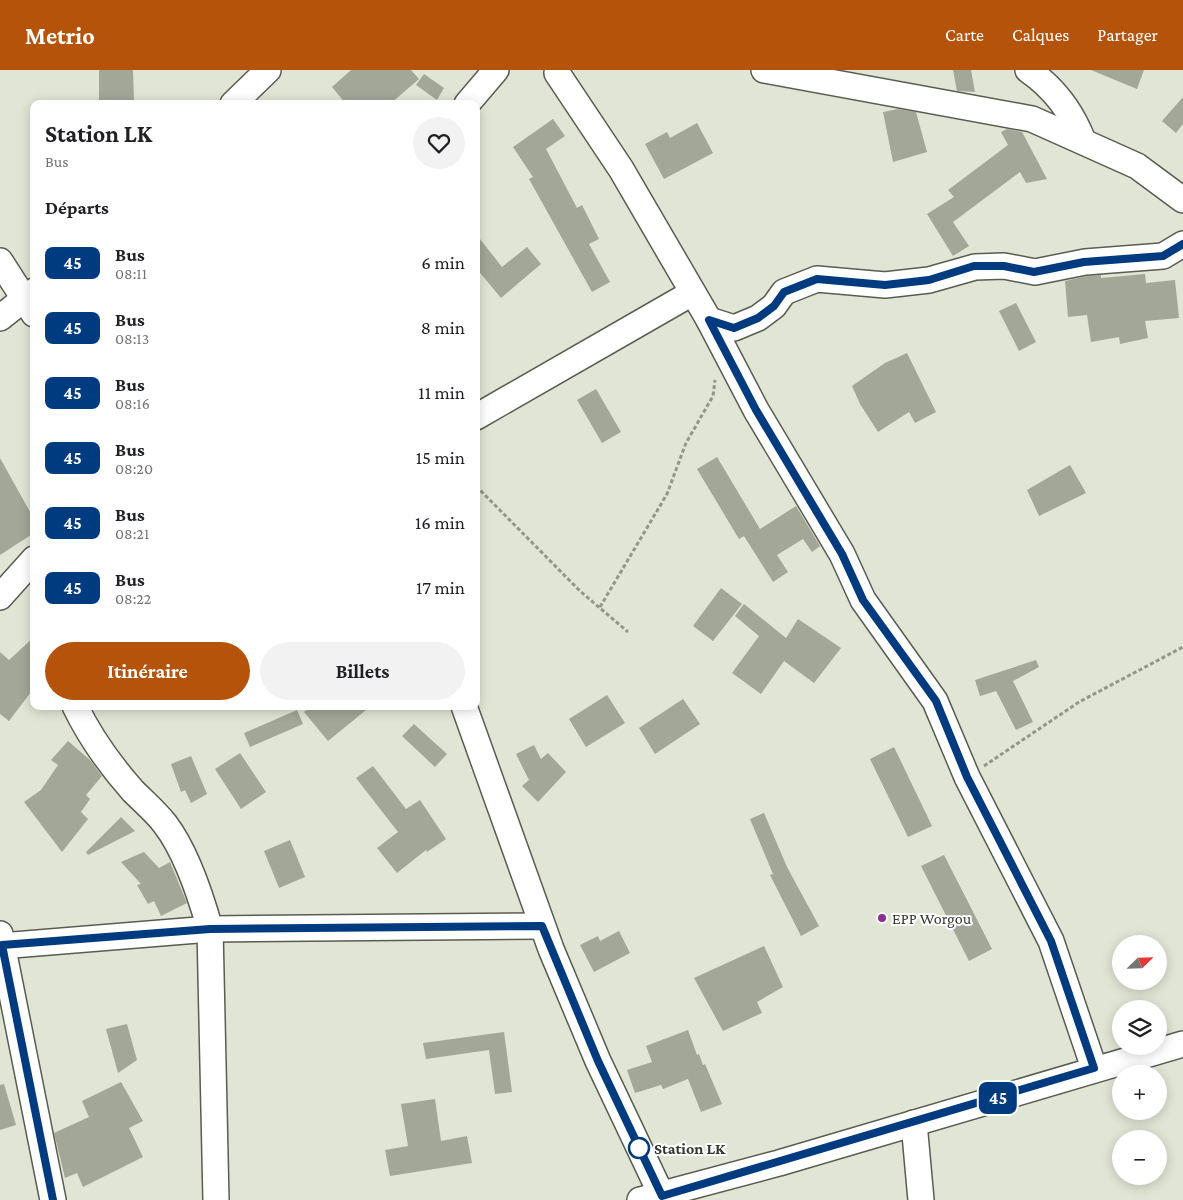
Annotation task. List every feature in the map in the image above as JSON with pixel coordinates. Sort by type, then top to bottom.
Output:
[{"type":"street","points":[[237,100],[268,70]]},
{"type":"street","points":[[470,100],[496,70]]},
{"type":"street","points":[[764,70],[1032,119],[1137,166],[1183,200]]},
{"type":"street","points":[[1028,70],[1047,83],[1075,121],[1083,141]]},
{"type":"street","points":[[558,71],[621,168],[709,320],[756,410],[842,554],[863,600],[936,701],[967,777],[1051,941],[1094,1068]]},
{"type":"street","points":[[709,320],[734,328],[758,318],[774,306],[784,292],[817,279],[885,285],[929,280],[974,266],[1004,266],[1034,272],[1084,262],[1163,256],[1183,244]]},
{"type":"street","points":[[0,261],[30,301]]},
{"type":"street","points":[[480,415],[692,293]]},
{"type":"street","points":[[0,318],[30,303]]},
{"type":"street","points":[[0,597],[30,563]]},
{"type":"street","points":[[77,710],[88,733],[132,789],[166,824],[189,869],[210,929],[216,1200]]},
{"type":"street","points":[[465,710],[542,926],[598,1061],[651,1198],[914,1123],[1094,1068],[1183,1044]]},
{"type":"street","points":[[53,1200],[1,942],[210,929],[542,926]]},
{"type":"street","points":[[914,1123],[922,1200]]},
{"type":"path","points":[[600,607],[667,494],[686,442],[712,396],[715,377]]},
{"type":"path","points":[[480,490],[580,591],[628,632]]},
{"type":"path","points":[[967,777],[1079,702],[1183,647]]},
{"type":"building","points":[[99,70],[133,70],[134,100],[99,100]]},
{"type":"building","points":[[351,70],[411,70],[419,79],[395,100],[343,100],[332,87]]},
{"type":"building","points":[[953,70],[971,70],[975,92],[957,91]]},
{"type":"building","points":[[1091,70],[1144,70],[1137,89]]},
{"type":"building","points":[[424,74],[444,88],[437,100],[416,85]]},
{"type":"building","points":[[1183,97],[1183,124],[1176,133],[1162,121]]},
{"type":"building","points":[[898,109],[916,112],[927,152],[893,162],[883,112]]},
{"type":"building","points":[[553,119],[565,136],[546,149],[577,208],[582,205],[599,239],[589,244],[610,282],[592,292],[529,179],[533,177],[513,147]]},
{"type":"building","points":[[697,123],[713,153],[664,179],[645,144],[667,132],[670,138]]},
{"type":"building","points":[[1007,129],[1022,132],[1047,179],[1026,183],[1020,172],[953,222],[969,246],[953,256],[927,214],[954,197],[948,190],[1008,145],[1001,132]]},
{"type":"building","points":[[480,239],[502,267],[527,247],[541,264],[501,298],[480,273]]},
{"type":"building","points":[[1145,274],[1146,283],[1175,280],[1179,318],[1145,321],[1148,338],[1120,344],[1119,337],[1091,342],[1087,315],[1068,317],[1065,281],[1087,276],[1101,275],[1101,278]]},
{"type":"building","points":[[1016,303],[1036,342],[1019,351],[999,311]]},
{"type":"building","points":[[907,353],[936,412],[915,423],[909,412],[878,432],[860,404],[852,386],[885,363]]},
{"type":"building","points":[[596,389],[621,432],[602,443],[577,400]]},
{"type":"building","points":[[717,457],[760,529],[796,506],[820,546],[812,552],[803,539],[777,555],[788,572],[773,582],[744,536],[739,539],[697,469]]},
{"type":"building","points":[[0,458],[30,512],[30,536],[0,555]]},
{"type":"building","points":[[1070,465],[1086,493],[1039,516],[1027,490]]},
{"type":"building","points":[[721,588],[742,604],[713,641],[693,626]]},
{"type":"building","points":[[744,604],[786,638],[798,619],[841,648],[814,683],[784,661],[761,694],[732,673],[759,636],[735,616]]},
{"type":"building","points":[[30,641],[30,693],[9,721],[0,714],[0,652],[9,660]]},
{"type":"building","points":[[1036,660],[1039,667],[1013,681],[1033,722],[1016,730],[996,691],[980,696],[975,680]]},
{"type":"building","points":[[607,695],[625,723],[586,747],[569,719]]},
{"type":"building","points":[[683,699],[700,724],[655,754],[639,728]]},
{"type":"building","points":[[297,710],[303,724],[250,747],[244,733]]},
{"type":"building","points":[[307,710],[366,710],[328,741],[304,712]]},
{"type":"building","points":[[414,724],[447,754],[435,767],[402,736]]},
{"type":"building","points":[[68,741],[90,760],[102,776],[86,795],[90,799],[81,812],[88,819],[62,852],[24,802],[41,790],[58,765],[51,760]]},
{"type":"building","points":[[534,745],[541,759],[548,753],[566,772],[538,802],[522,786],[529,780],[516,754]]},
{"type":"building","points":[[894,747],[932,826],[908,837],[870,759]]},
{"type":"building","points":[[240,753],[266,792],[241,809],[215,769]]},
{"type":"building","points":[[191,756],[207,794],[191,803],[185,790],[181,792],[171,764]]},
{"type":"building","points":[[373,766],[406,809],[420,800],[446,839],[427,852],[426,850],[397,873],[377,848],[398,832],[356,778]]},
{"type":"building","points":[[764,813],[787,867],[819,926],[801,936],[770,875],[773,874],[750,819]]},
{"type":"building","points":[[121,817],[135,831],[88,855],[86,852]]},
{"type":"building","points":[[290,840],[305,877],[279,888],[264,851]]},
{"type":"building","points":[[144,852],[159,868],[170,862],[187,903],[161,916],[154,901],[148,904],[137,885],[141,884],[121,862]]},
{"type":"building","points":[[944,855],[992,949],[969,961],[921,866]]},
{"type":"building","points":[[619,931],[630,953],[594,972],[580,945],[598,936],[600,941]]},
{"type":"building","points":[[764,946],[783,987],[757,1002],[762,1013],[723,1031],[694,978]]},
{"type":"building","points":[[127,1024],[137,1060],[118,1073],[106,1029]]},
{"type":"building","points":[[688,1030],[697,1055],[699,1054],[703,1065],[705,1064],[722,1104],[701,1112],[688,1079],[663,1089],[661,1085],[635,1093],[627,1070],[652,1062],[646,1046]]},
{"type":"building","points":[[504,1032],[512,1092],[495,1094],[489,1050],[426,1059],[423,1043]]},
{"type":"building","points":[[121,1082],[143,1121],[129,1128],[143,1157],[83,1187],[77,1173],[65,1178],[54,1133],[89,1117],[82,1101]]},
{"type":"building","points":[[4,1084],[16,1125],[0,1130],[0,1085]]},
{"type":"building","points":[[435,1099],[441,1141],[467,1136],[472,1163],[390,1176],[385,1150],[408,1146],[401,1104]]},
{"type":"bus line","name":"45","points":[[53,1200],[2,945],[210,929],[542,926],[598,1061],[662,1196],[993,1100],[1094,1068],[1051,941],[967,777],[936,701],[863,600],[842,554],[756,410],[709,320],[734,328],[758,318],[774,306],[784,292],[817,279],[885,285],[929,280],[974,266],[1004,266],[1034,272],[1084,262],[1163,256],[1181,247],[1183,244]]},
{"type":"place","name":"EPP Worgou","points":[[882,918]]},
{"type":"place","name":"Station LK","points":[[639,1148]]}]
